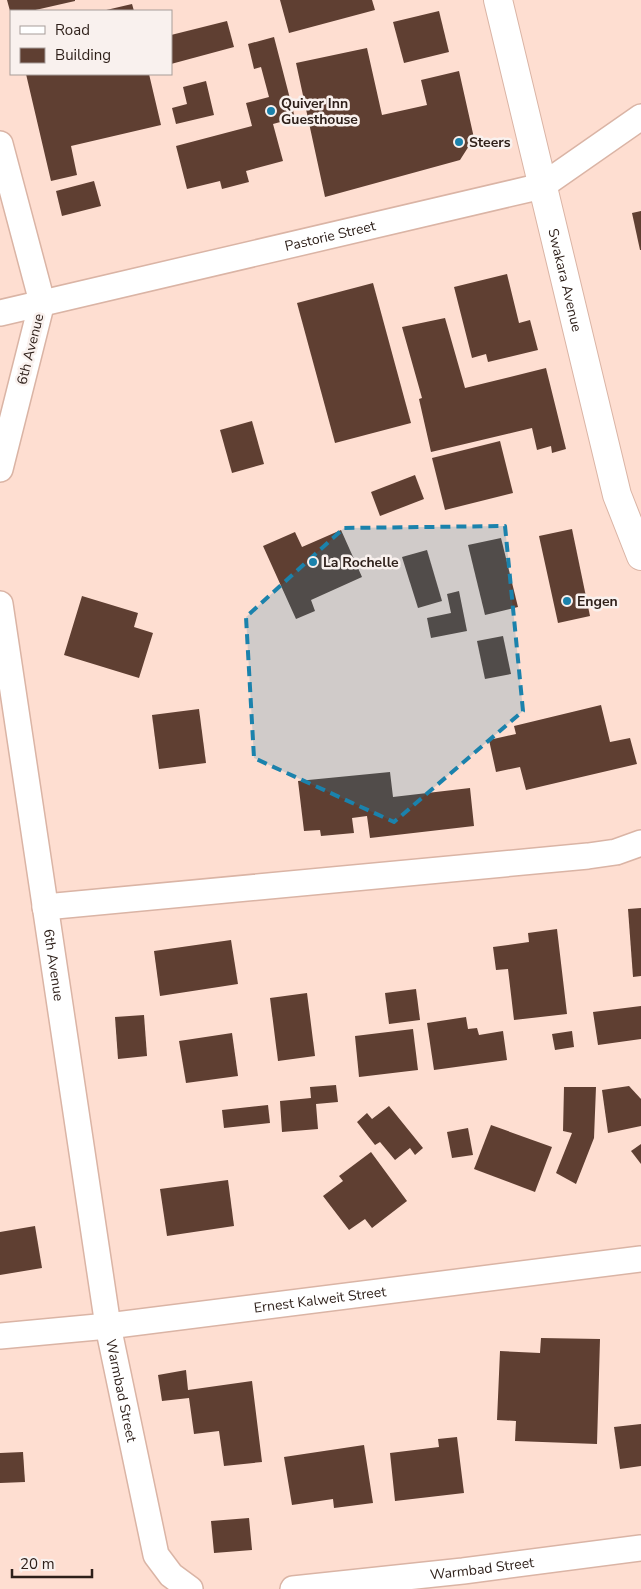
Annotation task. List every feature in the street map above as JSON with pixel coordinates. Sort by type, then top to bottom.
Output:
[{"type":"street","name":"Swakara Avenue","points":[[498,0],[617,495],[641,556]]},
{"type":"street","name":"Pastorie Street","points":[[0,313],[542,186],[641,117]]},
{"type":"street","name":"6th Avenue","points":[[0,144],[42,302],[0,468]]},
{"type":"street","name":"6th Avenue","points":[[0,604],[108,1326]]},
{"type":"street","points":[[44,907],[588,856],[616,852],[641,843]]},
{"type":"street","name":"Ernest Kalweit Street","points":[[0,1336],[108,1326],[641,1259]]},
{"type":"street","name":"Warmbad Street","points":[[108,1326],[156,1555],[171,1575],[190,1589]]},
{"type":"street","name":"Warmbad Street","points":[[293,1589],[463,1571],[641,1548]]},
{"type":"highlighted area","points":[[505,526],[523,711],[394,822],[254,758],[246,617],[344,528]]},
{"type":"building","points":[[7,0],[75,0],[35,10],[10,11]]},
{"type":"building","points":[[280,0],[372,0],[375,10],[289,33]]},
{"type":"building","points":[[132,4],[134,10],[106,10]]},
{"type":"building","points":[[439,11],[449,52],[404,63],[393,22]]},
{"type":"building","points":[[227,21],[234,47],[172,64],[172,35]]},
{"type":"building","name":"Quiver Inn Guesthouse","points":[[274,37],[295,118],[273,124],[283,161],[246,171],[249,182],[222,189],[220,181],[187,189],[176,146],[252,126],[246,103],[269,97],[261,67],[254,69],[248,44]]},
{"type":"building","points":[[367,48],[382,115],[427,105],[421,80],[459,71],[474,138],[460,160],[325,197],[296,63]]},
{"type":"building","points":[[26,75],[149,75],[161,125],[71,146],[77,175],[51,181]]},
{"type":"building","points":[[206,81],[214,115],[176,124],[172,108],[187,104],[183,87]]},
{"type":"building","points":[[94,181],[101,206],[62,216],[56,191]]},
{"type":"building","points":[[641,211],[641,250],[640,250],[632,213]]},
{"type":"building","points":[[507,274],[519,323],[530,320],[538,350],[488,362],[486,354],[472,358],[454,287]]},
{"type":"building","points":[[373,283],[411,423],[335,443],[297,303]]},
{"type":"building","points":[[445,318],[465,388],[546,368],[566,449],[552,453],[551,446],[537,450],[532,428],[431,452],[419,399],[422,398],[402,327]]},
{"type":"building","points":[[252,421],[264,464],[232,473],[220,430]]},
{"type":"building","points":[[500,441],[513,493],[445,510],[432,458]]},
{"type":"building","points":[[415,475],[424,499],[380,516],[371,492]]},
{"type":"building","points":[[572,529],[590,616],[558,623],[539,536]]},
{"type":"building","name":"La Rochelle","points":[[341,530],[362,577],[311,600],[315,611],[296,619],[263,546],[295,532],[302,547]]},
{"type":"building","points":[[501,538],[518,607],[485,615],[468,545]]},
{"type":"building","points":[[427,550],[442,601],[418,608],[402,557]]},
{"type":"building","points":[[459,591],[467,631],[431,638],[427,618],[451,613],[447,594]]},
{"type":"building","points":[[82,596],[138,613],[134,627],[153,633],[139,678],[64,655]]},
{"type":"building","points":[[503,636],[511,674],[485,679],[477,641]]},
{"type":"building","points":[[601,705],[610,742],[630,738],[637,764],[526,790],[520,767],[496,772],[489,740],[516,734],[514,726]]},
{"type":"building","points":[[199,709],[206,763],[159,769],[152,715]]},
{"type":"building","points":[[390,772],[393,797],[470,788],[474,826],[370,838],[367,816],[352,818],[354,833],[321,836],[320,830],[304,831],[298,781]]},
{"type":"building","points":[[641,908],[641,976],[633,977],[628,909]]},
{"type":"building","points":[[557,929],[567,1014],[514,1020],[508,969],[496,970],[493,947],[529,942],[528,933]]},
{"type":"building","points":[[231,940],[238,984],[160,996],[154,951]]},
{"type":"building","points":[[416,989],[420,1020],[389,1024],[385,993]]},
{"type":"building","points":[[307,993],[315,1056],[278,1061],[270,998]]},
{"type":"building","points":[[641,1006],[641,1039],[598,1045],[593,1012]]},
{"type":"building","points":[[144,1015],[147,1056],[118,1059],[115,1017]]},
{"type":"building","points":[[466,1017],[468,1029],[477,1028],[479,1035],[503,1031],[507,1060],[434,1070],[427,1023]]},
{"type":"building","points":[[413,1029],[418,1070],[359,1077],[355,1036]]},
{"type":"building","points":[[572,1031],[574,1047],[555,1050],[552,1034]]},
{"type":"building","points":[[232,1033],[238,1076],[186,1083],[179,1041]]},
{"type":"building","points":[[336,1085],[338,1102],[316,1104],[318,1129],[282,1132],[280,1101],[311,1098],[310,1087]]},
{"type":"building","points":[[629,1086],[641,1099],[641,1126],[608,1133],[602,1090]]},
{"type":"building","points":[[564,1087],[596,1087],[594,1138],[576,1184],[556,1173],[572,1133],[563,1131]]},
{"type":"building","points":[[268,1105],[270,1123],[224,1128],[222,1110]]},
{"type":"building","points":[[389,1106],[423,1148],[415,1155],[410,1148],[395,1160],[380,1142],[375,1145],[357,1122],[367,1113],[372,1119]]},
{"type":"building","points":[[491,1125],[552,1147],[535,1192],[474,1169]]},
{"type":"building","points":[[468,1128],[473,1155],[452,1158],[447,1132]]},
{"type":"building","points":[[641,1144],[641,1164],[631,1151]]},
{"type":"building","points":[[371,1152],[407,1201],[372,1228],[365,1219],[349,1230],[323,1196],[343,1181],[339,1176]]},
{"type":"building","points":[[228,1180],[234,1226],[167,1236],[160,1189]]},
{"type":"building","points":[[35,1226],[42,1268],[0,1275],[0,1232]]},
{"type":"building","points":[[541,1338],[600,1339],[597,1444],[515,1441],[516,1421],[497,1420],[500,1351],[540,1353]]},
{"type":"building","points":[[186,1370],[188,1390],[252,1381],[262,1462],[224,1466],[219,1431],[194,1434],[189,1398],[162,1401],[158,1375]]},
{"type":"building","points":[[641,1424],[641,1466],[620,1469],[614,1427]]},
{"type":"building","points":[[457,1437],[464,1493],[395,1501],[390,1453],[439,1447],[438,1439]]},
{"type":"building","points":[[364,1445],[373,1503],[334,1508],[333,1499],[292,1505],[284,1457]]},
{"type":"building","points":[[23,1452],[25,1482],[0,1483],[0,1453]]},
{"type":"building","points":[[249,1518],[252,1550],[214,1553],[211,1521]]},
{"type":"place","name":"Quiver Inn Guesthouse","points":[[271,111]]},
{"type":"place","name":"Steers","points":[[459,142]]},
{"type":"place","name":"La Rochelle","points":[[313,562]]},
{"type":"place","name":"Engen","points":[[567,601]]}]
